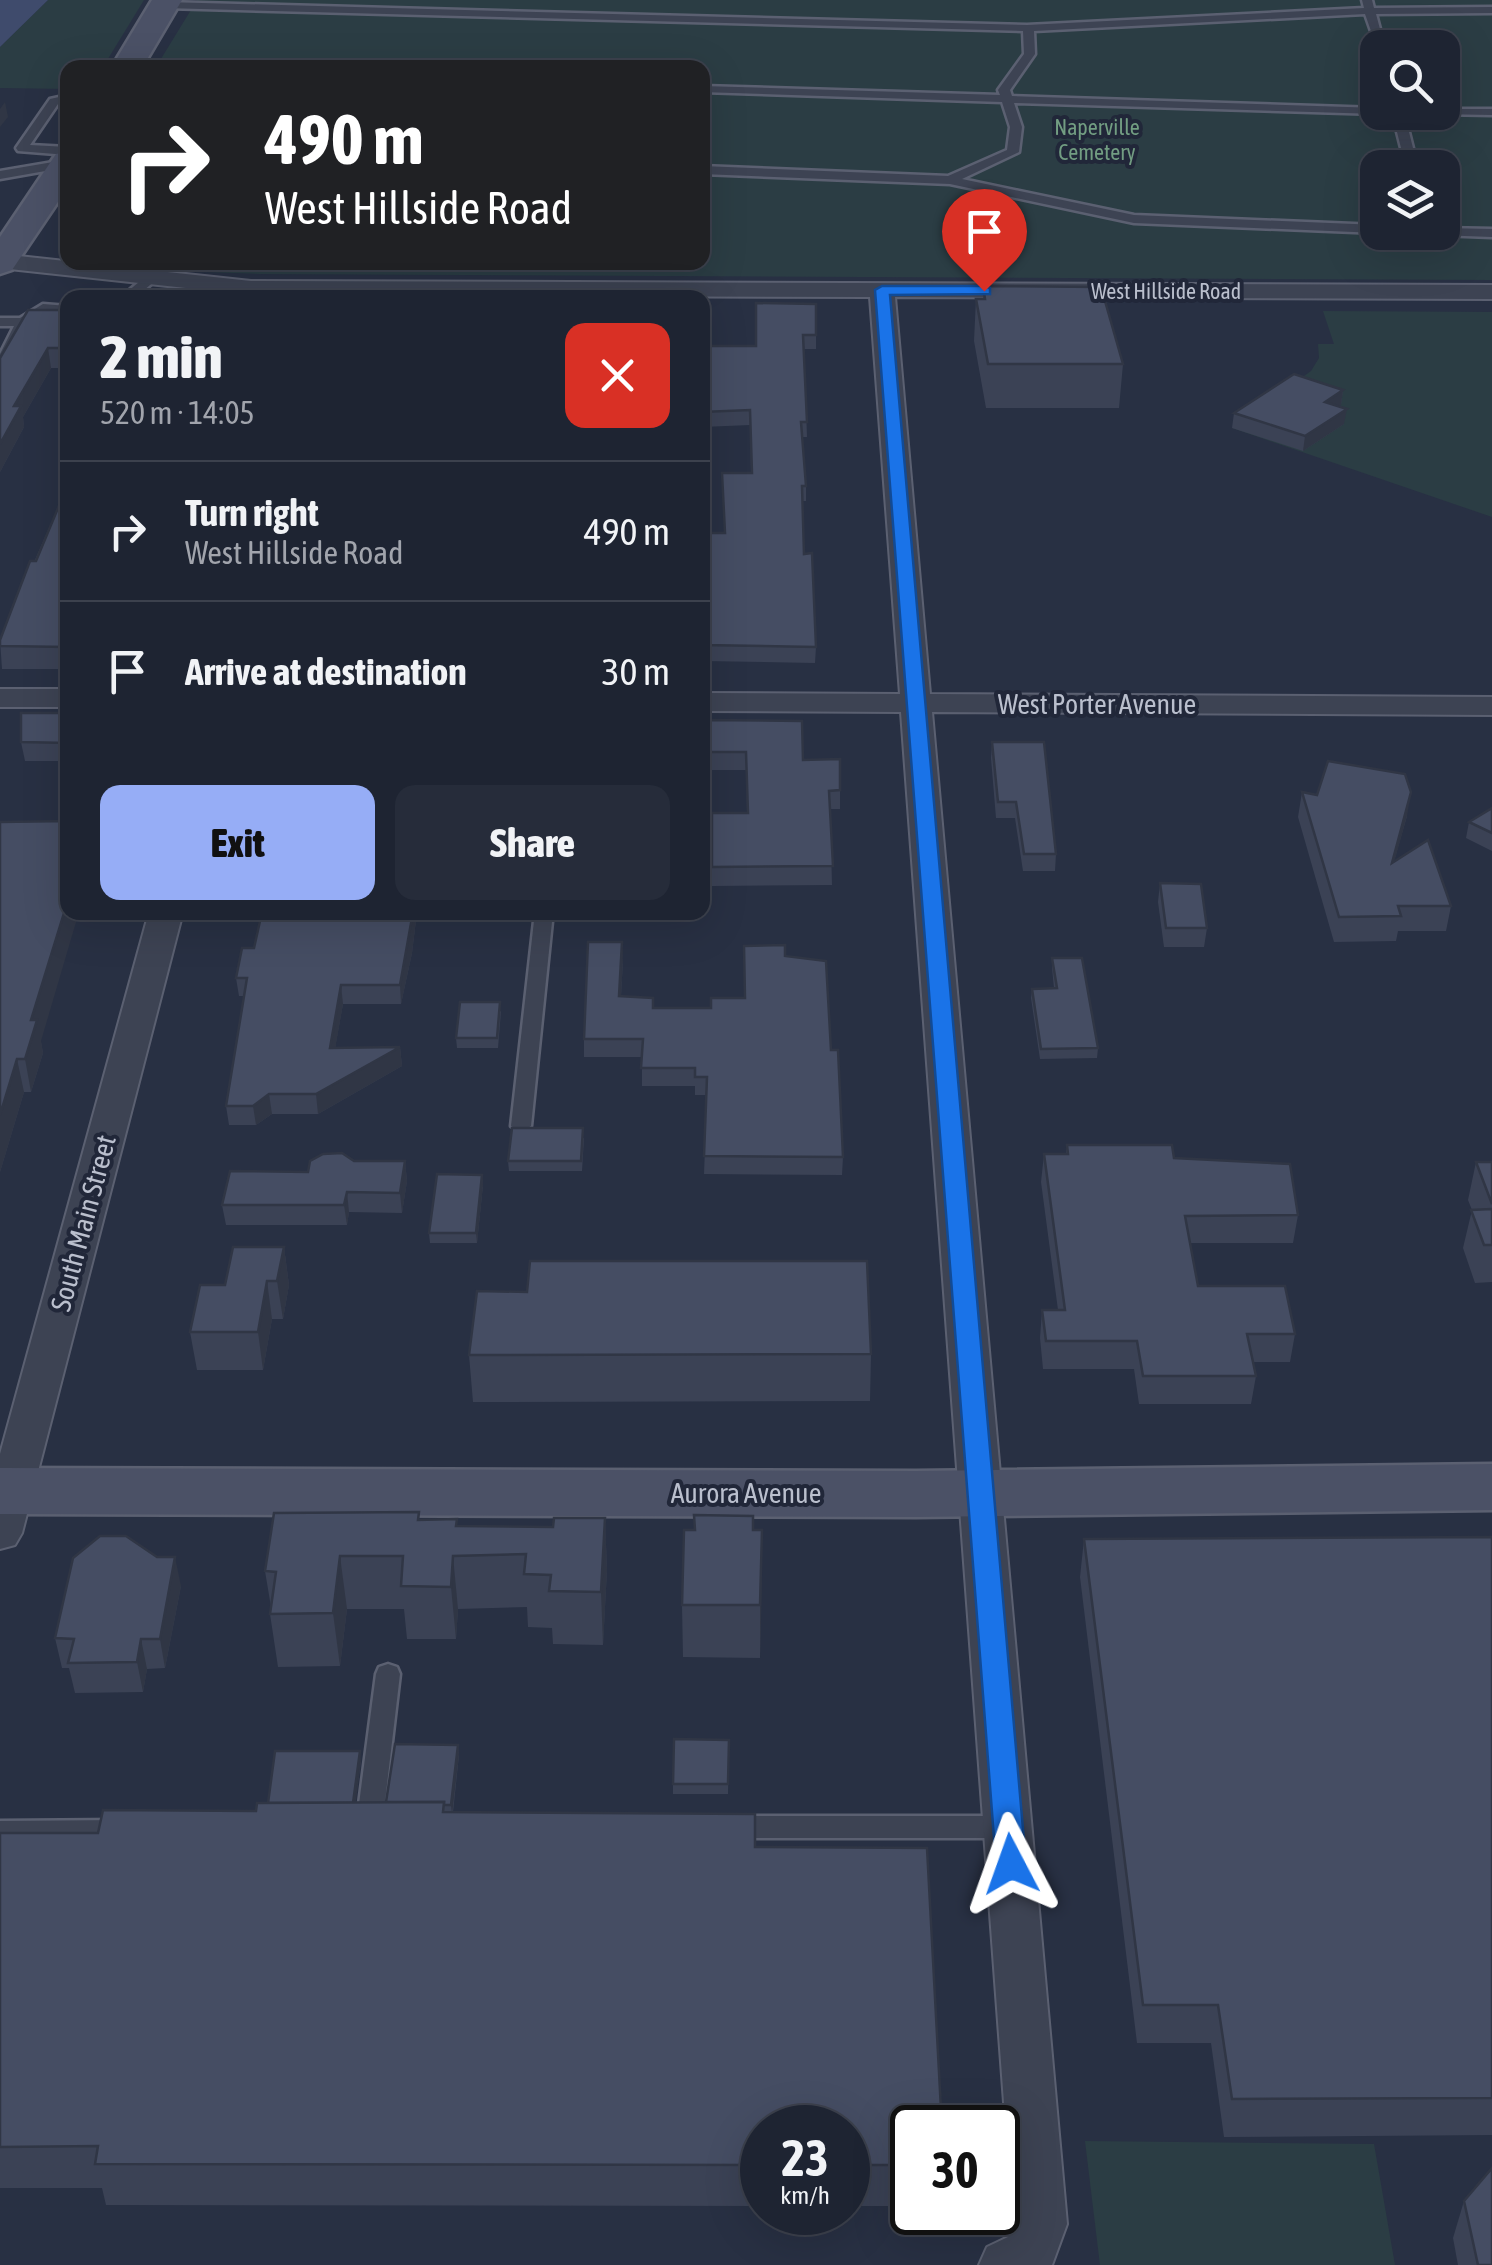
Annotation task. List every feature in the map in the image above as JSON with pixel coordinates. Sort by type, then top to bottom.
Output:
[{"type":"main road","points":[[131,60],[166,2]]},
{"type":"main road","points":[[1,262],[60,169]]},
{"type":"main road","name":"Aurora Avenue","points":[[4,1505],[1492,1487]]},
{"type":"street","name":"West Hillside Road","points":[[1,262],[60,268]]},
{"type":"street","name":"West Hillside Road","points":[[76,270],[283,290]]},
{"type":"street","points":[[882,290],[1040,2224],[1018,2260]]},
{"type":"street","name":"West Hillside Road","points":[[710,291],[1492,292]]},
{"type":"street","points":[[0,698],[60,698]]},
{"type":"street","name":"West Porter Avenue","points":[[710,702],[1492,706]]},
{"type":"street","name":"South Main Street","points":[[4,1505],[164,920]]},
{"type":"lane","points":[[166,2],[1027,28],[1368,5],[1492,10]]},
{"type":"lane","points":[[1368,5],[1375,30]]},
{"type":"lane","points":[[950,180],[1013,152],[1016,128],[1004,90],[1032,50],[1027,28]]},
{"type":"lane","points":[[710,89],[1360,110]]},
{"type":"lane","points":[[60,100],[54,101],[22,148],[60,156]]},
{"type":"lane","points":[[1460,112],[1492,112]]},
{"type":"lane","points":[[0,176],[60,160]]},
{"type":"lane","points":[[710,170],[950,180],[1134,218],[1360,227]]},
{"type":"lane","points":[[0,183],[44,195]]},
{"type":"lane","points":[[1460,232],[1492,233]]},
{"type":"lane","points":[[136,290],[151,278]]},
{"type":"lane","points":[[0,367],[23,322],[43,308],[60,309]]},
{"type":"lane","points":[[0,322],[23,322]]},
{"type":"lane","points":[[521,1126],[543,920]]},
{"type":"lane","points":[[369,1829],[388,1674]]},
{"type":"lane","points":[[698,1827],[1008,1827]]},
{"type":"lane","points":[[0,1832],[156,1831]]},
{"type":"green space","points":[[48,0],[144,0],[107,60],[60,60],[60,89],[0,88],[0,47]]},
{"type":"green space","name":"Naperville Cemetery","points":[[197,0],[1492,0],[1492,280],[260,274],[190,270],[710,270],[710,60],[160,60]]},
{"type":"green space","points":[[1323,311],[1492,312],[1492,517],[1232,428],[1311,371],[1319,358],[1318,344],[1334,344]]},
{"type":"green space","points":[[1085,2141],[1374,2144],[1395,2265],[1100,2265]]},
{"type":"water","points":[[0,0],[48,0],[0,47]]},
{"type":"building","points":[[983,286],[1101,287],[1123,364],[988,364],[976,299],[985,299]]},
{"type":"building","points":[[756,303],[816,304],[816,335],[803,335],[807,422],[801,422],[806,486],[802,486],[804,554],[812,553],[816,647],[710,645],[710,533],[725,533],[722,473],[752,473],[750,410],[710,412],[710,346],[756,346]]},
{"type":"building","points":[[28,310],[60,310],[60,348],[48,348],[14,406],[21,406],[0,444],[0,358]]},
{"type":"building","points":[[1294,374],[1343,390],[1325,402],[1347,409],[1305,436],[1234,413]]},
{"type":"building","points":[[60,503],[60,647],[0,646],[30,561],[36,561]]},
{"type":"building","points":[[21,713],[60,713],[60,743],[21,742]]},
{"type":"building","points":[[710,720],[802,721],[803,760],[840,759],[840,790],[829,791],[833,866],[712,867],[712,813],[748,813],[746,752],[710,752]]},
{"type":"building","points":[[992,742],[1044,742],[1056,854],[1024,854],[1016,802],[998,802]]},
{"type":"building","points":[[1328,761],[1405,774],[1411,792],[1392,863],[1428,840],[1451,906],[1398,906],[1401,916],[1339,917],[1302,792],[1317,795]]},
{"type":"building","points":[[1492,808],[1492,833],[1469,822]]},
{"type":"building","points":[[60,821],[62,920],[31,1020],[37,1020],[25,1059],[17,1059],[0,1115],[0,822]]},
{"type":"building","points":[[1160,883],[1201,884],[1207,928],[1166,928]]},
{"type":"building","points":[[260,920],[412,920],[400,985],[341,985],[330,1048],[400,1047],[316,1094],[269,1094],[253,1106],[226,1106],[247,978],[236,978],[242,948],[254,948]]},
{"type":"building","points":[[588,942],[622,942],[619,996],[653,998],[653,1008],[711,1008],[711,998],[745,998],[744,946],[785,945],[785,956],[826,961],[831,1050],[838,1050],[843,1157],[704,1156],[707,1077],[695,1077],[695,1068],[641,1068],[643,1039],[584,1039]]},
{"type":"building","points":[[1052,958],[1082,958],[1098,1048],[1041,1049],[1032,989],[1057,988]]},
{"type":"building","points":[[460,1002],[500,1002],[497,1038],[456,1038]]},
{"type":"building","points":[[512,1128],[583,1128],[581,1161],[508,1161]]},
{"type":"building","points":[[1067,1145],[1172,1145],[1174,1158],[1290,1164],[1298,1215],[1185,1216],[1198,1286],[1285,1286],[1295,1334],[1247,1334],[1256,1376],[1143,1376],[1137,1341],[1046,1341],[1042,1310],[1065,1310],[1044,1154],[1068,1154]]},
{"type":"building","points":[[342,1153],[354,1161],[405,1161],[400,1193],[347,1192],[344,1205],[222,1205],[230,1171],[308,1172],[310,1161],[323,1154]]},
{"type":"building","points":[[1476,1162],[1492,1162],[1492,1204]]},
{"type":"building","points":[[437,1174],[482,1175],[476,1233],[429,1233]]},
{"type":"building","points":[[1492,1209],[1492,1245],[1484,1245],[1471,1210]]},
{"type":"building","points":[[233,1247],[284,1247],[277,1281],[267,1281],[258,1332],[190,1332],[200,1285],[225,1285]]},
{"type":"building","points":[[530,1261],[867,1261],[871,1354],[469,1355],[477,1291],[527,1292]]},
{"type":"building","points":[[419,1512],[418,1520],[457,1519],[456,1526],[553,1527],[554,1518],[605,1518],[601,1592],[549,1591],[551,1575],[524,1574],[526,1554],[453,1556],[451,1587],[401,1586],[403,1556],[340,1556],[333,1613],[270,1614],[276,1572],[265,1571],[274,1513]]},
{"type":"building","points":[[694,1515],[753,1516],[753,1530],[762,1530],[760,1605],[682,1605],[684,1530],[695,1530]]},
{"type":"building","points":[[100,1536],[126,1536],[157,1557],[175,1557],[160,1639],[141,1639],[137,1662],[68,1663],[74,1639],[55,1638],[73,1558]]},
{"type":"building","points":[[1492,1537],[1492,2098],[1232,2099],[1218,2005],[1143,2005],[1084,1539]]},
{"type":"building","points":[[674,1739],[729,1740],[728,1784],[673,1784]]},
{"type":"building","points":[[395,1744],[458,1745],[451,1805],[386,1802]]},
{"type":"building","points":[[275,1751],[360,1751],[353,1803],[268,1803]]},
{"type":"building","points":[[444,1802],[443,1812],[755,1814],[755,1847],[927,1848],[941,2105],[890,2105],[890,2165],[870,2165],[870,2105],[740,2105],[740,2165],[95,2164],[98,2146],[0,2147],[0,1833],[98,1833],[103,1810],[256,1811],[257,1803]]},
{"type":"building","points":[[1492,2168],[1492,2265],[1478,2265],[1464,2201]]},
{"type":"route","points":[[984,291],[882,290],[1011,1864]]}]
